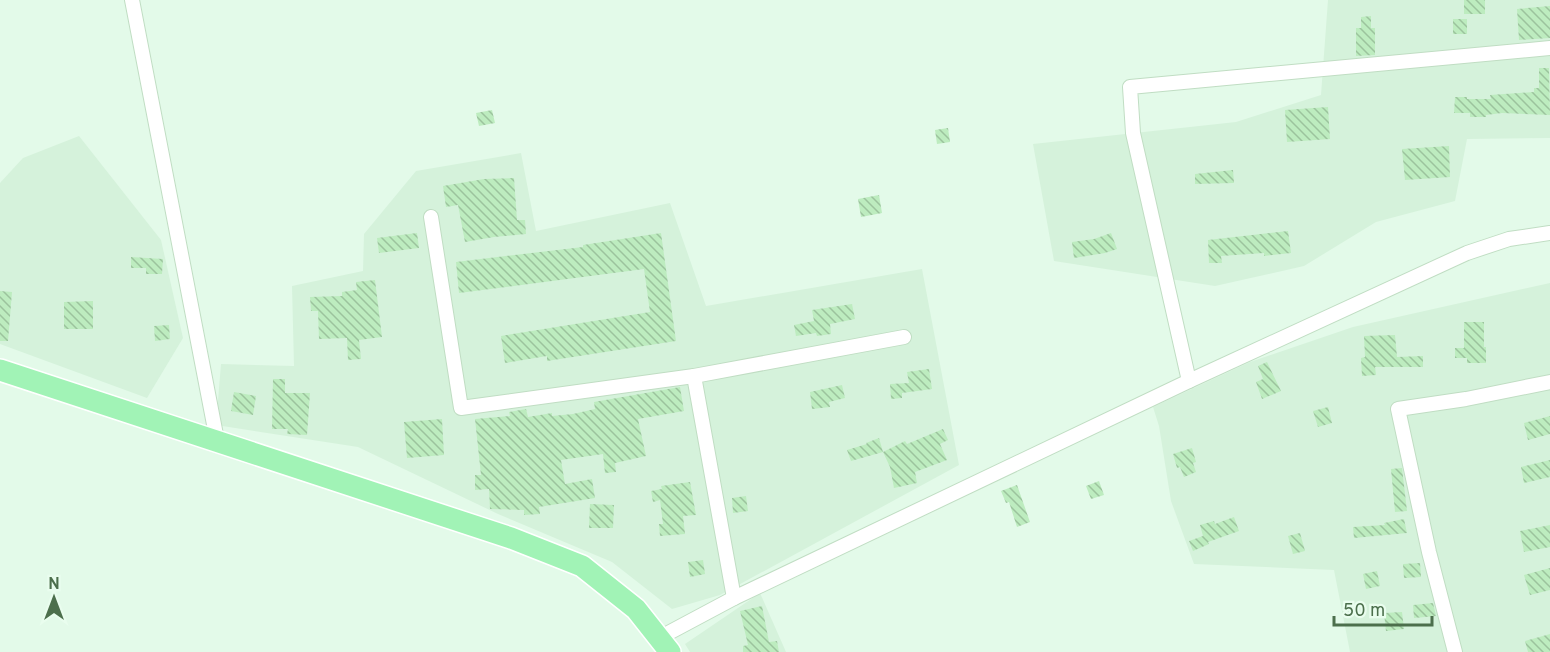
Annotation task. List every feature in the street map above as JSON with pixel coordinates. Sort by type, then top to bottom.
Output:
[{"type":"main road","points":[[0,370],[511,538],[582,566],[636,609],[664,645]]},
{"type":"street","points":[[132,0],[217,440]]},
{"type":"street","points":[[1189,381],[1133,133],[1130,87],[1550,48]]},
{"type":"street","points":[[431,217],[460,408],[694,376],[904,337]]},
{"type":"street","points":[[664,645],[734,597],[1189,381],[1467,253],[1509,239],[1550,233]]},
{"type":"street","points":[[694,376],[734,597]]},
{"type":"street","points":[[1455,652],[1429,552],[1398,409],[1550,382]]},
{"type":"shaded area","points":[[1328,0],[1550,0],[1550,138],[1467,139],[1455,201],[1376,222],[1304,266],[1215,286],[1054,261],[1033,144],[1236,122],[1321,95]]},
{"type":"shaded area","points":[[79,136],[161,240],[183,338],[147,398],[0,344],[0,183],[23,158]]},
{"type":"shaded area","points":[[521,153],[536,231],[670,203],[706,306],[922,269],[959,465],[720,595],[672,609],[612,562],[498,514],[358,447],[216,425],[221,364],[294,366],[292,286],[363,271],[364,234],[416,171]]},
{"type":"shaded area","points":[[1550,283],[1550,652],[1350,652],[1334,570],[1194,564],[1171,501],[1159,426],[1153,407],[1250,362],[1353,327]]},
{"type":"shaded area","points":[[760,593],[786,652],[690,652],[685,644]]},
{"type":"building","points":[[1464,0],[1485,0],[1485,14],[1464,14]]},
{"type":"building","points":[[1550,6],[1550,38],[1519,40],[1517,9]]},
{"type":"building","points":[[1371,16],[1371,28],[1375,28],[1375,55],[1356,56],[1356,28],[1361,28],[1361,17]]},
{"type":"building","points":[[1453,19],[1467,19],[1467,34],[1453,34]]},
{"type":"building","points":[[1539,68],[1549,68],[1550,115],[1502,113],[1486,115],[1486,117],[1470,117],[1470,113],[1454,113],[1455,97],[1491,99],[1490,95],[1534,92],[1534,88],[1539,88]]},
{"type":"building","points":[[1328,107],[1330,139],[1287,142],[1285,110]]},
{"type":"building","points":[[492,110],[495,123],[479,126],[476,113]]},
{"type":"building","points":[[948,128],[950,142],[937,144],[935,130]]},
{"type":"building","points":[[1449,146],[1450,177],[1405,180],[1402,149]]},
{"type":"building","points":[[1233,170],[1234,183],[1195,184],[1195,174]]},
{"type":"building","points":[[514,178],[517,220],[525,220],[526,234],[465,242],[458,205],[446,207],[443,186],[484,179]]},
{"type":"building","points":[[879,195],[882,213],[861,217],[858,199]]},
{"type":"building","points":[[1288,231],[1291,253],[1264,256],[1264,253],[1221,256],[1222,263],[1209,263],[1208,240]]},
{"type":"building","points":[[417,233],[419,248],[379,253],[377,238]]},
{"type":"building","points":[[661,233],[676,341],[547,361],[547,356],[505,363],[501,336],[650,312],[644,269],[459,293],[456,262],[583,247],[583,245]]},
{"type":"building","points":[[1111,233],[1117,249],[1074,258],[1072,242],[1094,239]]},
{"type":"building","points":[[131,257],[163,259],[162,274],[146,274],[146,268],[131,268]]},
{"type":"building","points":[[375,280],[382,337],[359,340],[361,359],[348,360],[347,338],[319,339],[318,311],[311,311],[310,297],[342,296],[342,292],[357,290],[356,282]]},
{"type":"building","points":[[0,291],[12,292],[8,341],[0,341]]},
{"type":"building","points":[[93,301],[93,329],[64,329],[64,302]]},
{"type":"building","points":[[852,304],[855,319],[830,324],[831,334],[817,336],[816,333],[796,336],[794,325],[814,321],[812,310]]},
{"type":"building","points":[[1464,322],[1484,322],[1486,363],[1467,363],[1467,358],[1455,358],[1455,348],[1464,348]]},
{"type":"building","points":[[169,325],[170,339],[155,341],[154,326]]},
{"type":"building","points":[[1395,335],[1397,357],[1423,356],[1423,367],[1375,367],[1376,375],[1362,376],[1361,358],[1365,357],[1364,336]]},
{"type":"building","points":[[1267,362],[1281,391],[1262,399],[1256,382],[1263,379],[1258,366]]},
{"type":"building","points":[[929,369],[932,389],[902,393],[902,398],[891,399],[890,384],[909,383],[907,372]]},
{"type":"building","points":[[273,379],[285,379],[285,393],[310,393],[307,435],[287,434],[288,429],[272,429]]},
{"type":"building","points":[[842,385],[845,398],[829,402],[830,407],[812,409],[810,392]]},
{"type":"building","points":[[680,387],[684,411],[638,419],[646,456],[615,463],[616,472],[605,473],[603,454],[561,460],[565,484],[592,479],[595,498],[539,507],[540,514],[524,515],[524,510],[490,509],[489,489],[475,490],[475,475],[481,475],[475,419],[510,416],[509,412],[526,409],[528,417],[552,413],[552,416],[573,414],[595,409],[594,402]]},
{"type":"building","points":[[234,392],[256,396],[253,415],[231,411]]},
{"type":"building","points":[[1328,407],[1332,423],[1318,427],[1313,411]]},
{"type":"building","points":[[1550,416],[1550,434],[1528,440],[1524,423]]},
{"type":"building","points":[[442,419],[444,455],[407,458],[404,422]]},
{"type":"building","points":[[943,429],[948,440],[940,444],[947,460],[915,472],[917,483],[894,488],[890,467],[883,452],[905,441],[907,444]]},
{"type":"building","points":[[879,438],[883,452],[851,461],[847,450]]},
{"type":"building","points":[[1192,448],[1196,472],[1184,477],[1180,467],[1177,468],[1173,454]]},
{"type":"building","points":[[1550,460],[1550,477],[1524,483],[1521,467]]},
{"type":"building","points":[[1402,468],[1407,511],[1395,512],[1391,469]]},
{"type":"building","points":[[1099,481],[1104,495],[1091,499],[1086,486]]},
{"type":"building","points":[[690,482],[696,515],[683,516],[685,534],[660,536],[659,524],[663,524],[660,500],[653,502],[651,491],[662,489],[661,486]]},
{"type":"building","points":[[1017,485],[1030,522],[1017,527],[1009,502],[1006,503],[1001,491]]},
{"type":"building","points":[[746,496],[748,511],[733,513],[732,498]]},
{"type":"building","points":[[590,504],[614,505],[613,528],[589,528]]},
{"type":"building","points":[[1234,517],[1239,531],[1208,542],[1209,544],[1193,551],[1189,541],[1203,536],[1200,525],[1214,521],[1215,524]]},
{"type":"building","points":[[1404,519],[1407,533],[1354,538],[1353,527],[1385,525],[1384,523]]},
{"type":"building","points":[[1550,525],[1550,547],[1524,552],[1520,531]]},
{"type":"building","points":[[1300,533],[1305,551],[1293,554],[1288,536]]},
{"type":"building","points":[[703,560],[705,574],[690,577],[688,562]]},
{"type":"building","points":[[1420,563],[1421,577],[1404,578],[1403,564]]},
{"type":"building","points":[[1550,568],[1550,590],[1530,595],[1524,575]]},
{"type":"building","points":[[1377,571],[1380,586],[1366,589],[1363,574]]},
{"type":"building","points":[[1433,603],[1436,616],[1414,618],[1413,605]]},
{"type":"building","points":[[762,606],[769,642],[777,641],[779,652],[743,652],[743,646],[748,645],[740,611]]},
{"type":"building","points":[[1402,612],[1404,629],[1386,631],[1384,613]]},
{"type":"building","points":[[1550,634],[1550,652],[1528,652],[1525,641]]}]
